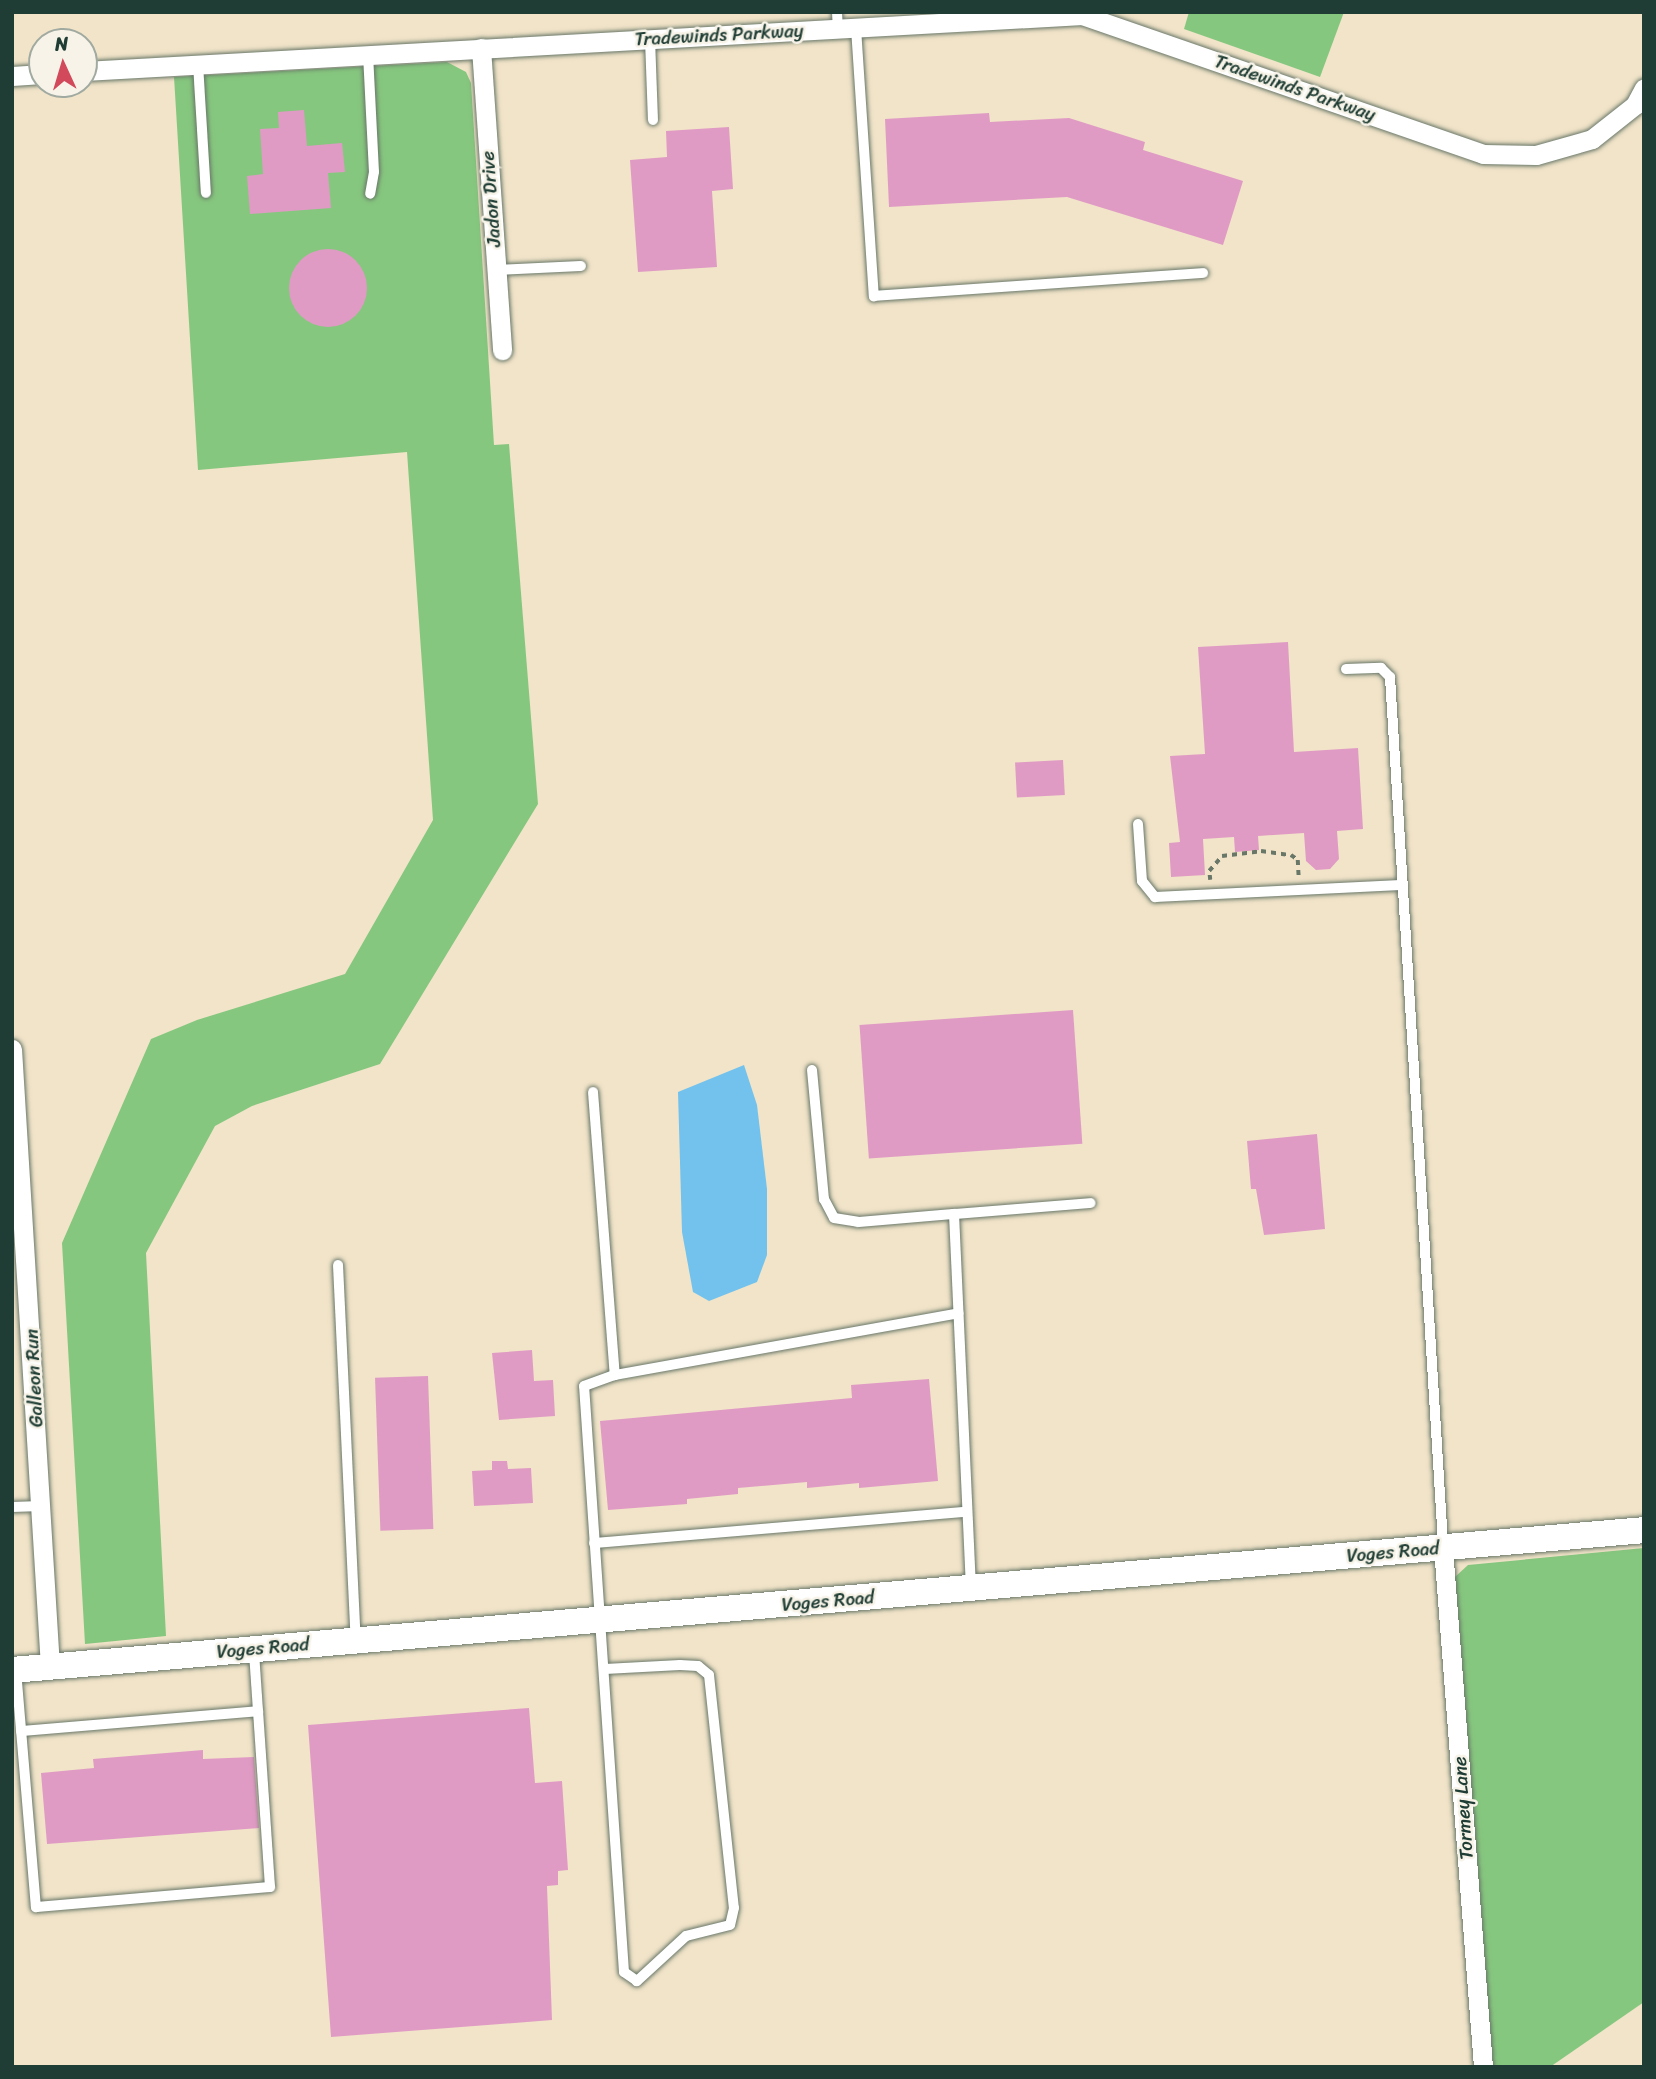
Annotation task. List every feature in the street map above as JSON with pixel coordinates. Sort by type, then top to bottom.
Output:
[{"type":"street","name":"Tradewinds Parkway","points":[[98,70],[650,39],[844,23],[1082,15],[1483,153],[1536,155],[1592,139],[1635,105],[1644,88]]},
{"type":"street","name":"Jadon Drive","points":[[481,48],[502,350]]},
{"type":"street","name":"Galleon Run","points":[[12,1049],[50,1666]]},
{"type":"street","name":"Voges Road","points":[[14,1670],[1644,1530]]},
{"type":"street","name":"Tormey Lane","points":[[1443,1548],[1483,2067]]},
{"type":"lane","points":[[844,23],[874,296],[1203,273]]},
{"type":"lane","points":[[650,39],[653,120]]},
{"type":"lane","points":[[368,54],[374,172],[370,194]]},
{"type":"lane","points":[[198,63],[206,193]]},
{"type":"lane","points":[[496,270],[580,266]]},
{"type":"lane","points":[[1346,670],[1381,668],[1390,677],[1443,1548]]},
{"type":"lane","points":[[1138,824],[1145,889],[1155,897],[1401,886]]},
{"type":"lane","points":[[813,1070],[824,1199],[834,1218],[858,1222],[1091,1203]]},
{"type":"lane","points":[[593,1092],[615,1375]]},
{"type":"lane","points":[[954,1214],[969,1482],[964,1512],[971,1588]]},
{"type":"lane","points":[[338,1265],[356,1641]]},
{"type":"lane","points":[[605,1669],[680,1664],[698,1666],[709,1675],[734,1908],[730,1925],[686,1936],[637,1981],[624,1972],[584,1386],[615,1375],[958,1313]]},
{"type":"lane","points":[[12,1507],[41,1506]]},
{"type":"lane","points":[[594,1543],[964,1512]]},
{"type":"lane","points":[[14,1670],[36,1907],[270,1887],[254,1649]]},
{"type":"lane","points":[[21,1731],[258,1711]]},
{"type":"path","points":[[1210,896],[1209,871],[1222,856],[1247,852],[1282,851],[1298,860],[1300,891]]},
{"type":"green space","points":[[1189,12],[1344,12],[1320,77],[1184,29]]},
{"type":"green space","points":[[447,62],[466,72],[471,83],[494,445],[509,444],[538,804],[380,1064],[252,1106],[215,1126],[146,1253],[166,1636],[85,1644],[62,1243],[151,1039],[197,1020],[345,974],[433,820],[407,452],[198,470],[174,77]]},
{"type":"green space","points":[[1644,1548],[1644,2002],[1550,2067],[1493,2067],[1455,1577],[1468,1565]]},
{"type":"water","points":[[744,1065],[757,1105],[767,1189],[767,1255],[757,1282],[709,1301],[693,1292],[682,1232],[678,1092]]},
{"type":"building","points":[[304,110],[307,146],[342,143],[345,172],[328,173],[331,208],[250,214],[247,176],[263,174],[260,129],[279,128],[278,112]]},
{"type":"building","points":[[989,113],[990,122],[1069,118],[1145,142],[1143,150],[1243,181],[1223,245],[1067,197],[889,207],[885,119]]},
{"type":"building","points":[[729,127],[733,189],[712,191],[717,267],[638,272],[630,160],[667,157],[666,131]]},
{"type":"building","points":[[328,249],[343,252],[356,260],[364,273],[367,288],[364,303],[356,316],[343,324],[328,327],[313,324],[300,316],[292,303],[289,288],[292,273],[300,260],[313,252]]},
{"type":"building","points":[[1288,642],[1294,752],[1358,748],[1363,829],[1337,831],[1339,859],[1330,869],[1316,870],[1306,861],[1304,833],[1258,836],[1259,850],[1235,852],[1234,837],[1203,839],[1205,875],[1171,877],[1169,843],[1180,842],[1170,756],[1205,754],[1198,647]]},
{"type":"building","points":[[1063,760],[1065,795],[1017,797],[1015,763]]},
{"type":"building","points":[[1073,1010],[1082,1144],[869,1159],[860,1025]]},
{"type":"building","points":[[1317,1134],[1325,1229],[1264,1235],[1256,1189],[1251,1189],[1247,1141]]},
{"type":"building","points":[[532,1350],[534,1381],[553,1380],[555,1416],[499,1420],[492,1353]]},
{"type":"building","points":[[428,1376],[433,1529],[380,1531],[375,1378]]},
{"type":"building","points":[[929,1379],[938,1481],[859,1488],[859,1483],[807,1488],[807,1482],[738,1488],[738,1494],[687,1499],[687,1504],[608,1510],[600,1421],[852,1398],[851,1385]]},
{"type":"building","points":[[492,1461],[507,1461],[508,1469],[531,1468],[533,1503],[474,1506],[472,1471],[492,1470]]},
{"type":"building","points":[[529,1708],[535,1783],[562,1781],[568,1870],[558,1871],[558,1885],[547,1886],[552,2020],[331,2037],[308,1725]]},
{"type":"building","points":[[203,1750],[203,1759],[254,1757],[259,1828],[47,1844],[41,1773],[94,1768],[93,1759]]}]
